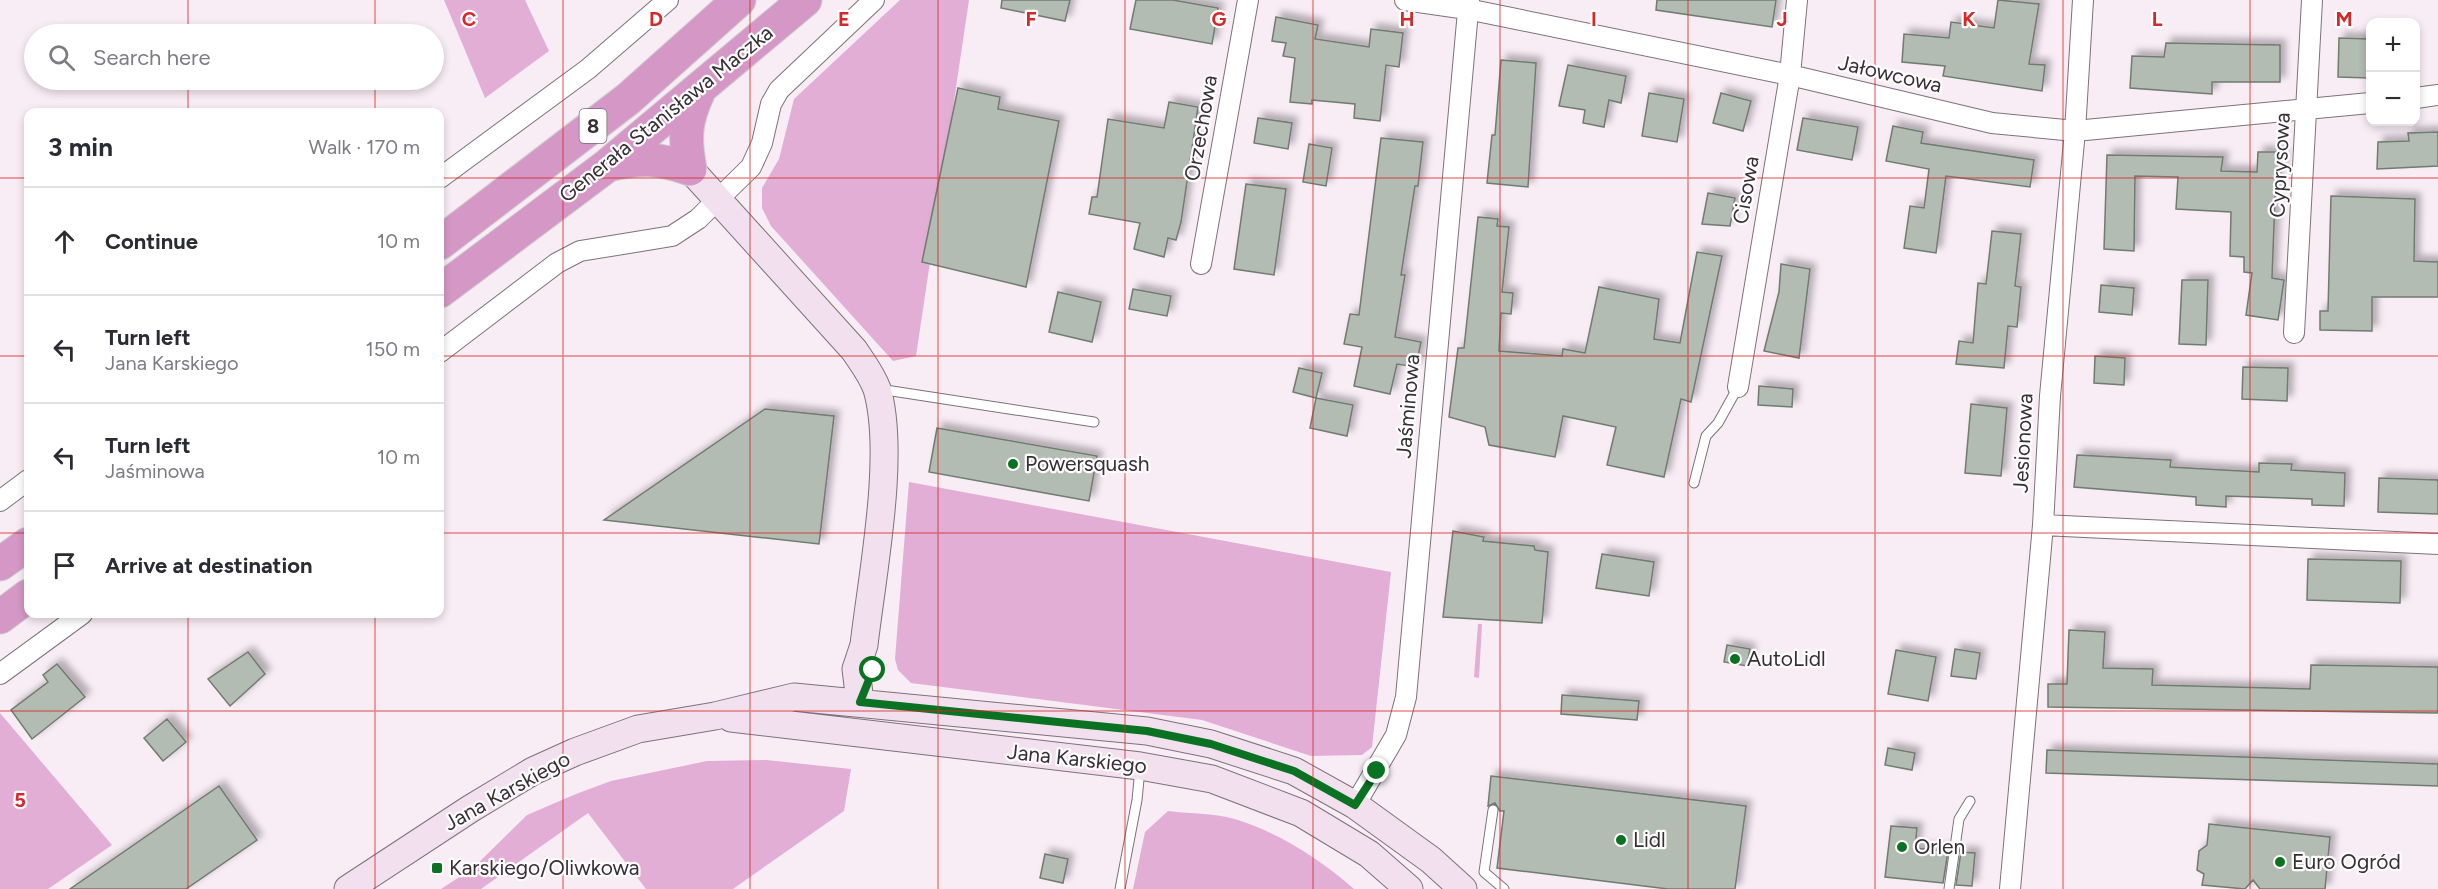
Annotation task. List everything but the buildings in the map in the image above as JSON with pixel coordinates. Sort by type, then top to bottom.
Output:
[{"type":"highway","name":"Generała Stanisława Maczka","points":[[444,240],[628,99],[739,0]]},
{"type":"highway","name":"Generała Stanisława Maczka","points":[[444,288],[608,165],[805,0]]},
{"type":"highway","points":[[690,170],[685,143],[687,116],[699,91]]},
{"type":"highway","points":[[608,165],[636,159],[664,160],[690,170]]},
{"type":"highway","points":[[0,564],[24,547]]},
{"type":"highway","points":[[0,617],[24,599]]},
{"type":"street","points":[[444,175],[588,69],[668,0]]},
{"type":"street","points":[[444,349],[557,263],[589,249],[672,236],[698,219],[751,167],[762,143],[771,104],[779,90],[874,0]]},
{"type":"street","name":"Orzechowa","points":[[1201,264],[1248,0]]},
{"type":"street","name":"Jałowcowa","points":[[1404,0],[1468,4],[1790,75],[1992,123],[2075,130],[2307,111],[2366,104]]},
{"type":"street","name":"Cisowa","points":[[1738,387],[1790,75],[1797,0]]},
{"type":"street","name":"Jesionowa","points":[[2010,889],[2043,525],[2050,396],[2075,130],[2083,0]]},
{"type":"street","name":"Cyprysowa","points":[[2294,333],[2312,0]]},
{"type":"street","name":"Jaśminowa","points":[[1355,805],[1396,735],[1406,697],[1468,4]]},
{"type":"street","points":[[2420,97],[2438,95]]},
{"type":"street","points":[[690,170],[854,350],[877,389],[883,425],[882,492],[864,645],[856,669],[860,702],[855,734]]},
{"type":"street","points":[[0,501],[24,483]]},
{"type":"street","points":[[2043,525],[2438,544]]},
{"type":"street","points":[[0,674],[77,618]]},
{"type":"street","name":"Jana Karskiego","points":[[348,889],[470,809],[533,771],[638,729],[715,716],[794,697],[1147,731],[1211,744],[1294,771],[1355,805],[1431,860],[1463,889]]},
{"type":"street","name":"Jana Karskiego","points":[[715,716],[1140,766],[1212,779],[1301,813],[1369,854],[1407,887]]},
{"type":"street","points":[[1407,887],[1431,860]]},
{"type":"lane","points":[[1694,483],[1706,436],[1718,423],[1738,387]]},
{"type":"lane","points":[[877,389],[1094,422]]},
{"type":"lane","points":[[1120,889],[1137,800],[1140,766]]},
{"type":"lane","points":[[1949,889],[1959,819],[1970,801]]},
{"type":"lane","points":[[1493,810],[1484,872],[1504,889]]},
{"type":"shaded area","points":[[444,0],[525,0],[549,51],[485,98]]},
{"type":"shaded area","points":[[900,0],[969,0],[916,356],[893,361],[771,226],[762,208],[762,188],[779,159],[794,99]]},
{"type":"shaded area","points":[[909,482],[1391,572],[1372,747],[1362,755],[1311,756],[1202,720],[911,683],[898,670],[895,659]]},
{"type":"shaded area","points":[[1478,624],[1482,624],[1479,678],[1474,677]]},
{"type":"shaded area","points":[[0,713],[112,845],[48,889],[0,889]]},
{"type":"shaded area","points":[[766,760],[851,769],[844,811],[733,889],[646,889],[588,813],[481,889],[441,889],[473,868],[527,815],[576,794],[611,781],[707,761]]},
{"type":"shaded area","points":[[1168,811],[1221,816],[1269,832],[1299,848],[1354,889],[1133,889],[1145,832]]},
{"type":"place","name":"Powersquash","points":[[1013,464]]},
{"type":"place","name":"AutoLidl","points":[[1735,659]]},
{"type":"place","name":"Lidl","points":[[1621,840]]},
{"type":"place","name":"Orlen","points":[[1902,847]]},
{"type":"place","name":"Euro Ogród","points":[[2280,862]]},
{"type":"place","name":"Karskiego/Oliwkowa","points":[[437,868]]},
{"type":"route","points":[[873,670],[860,702],[1147,731],[1211,744],[1294,771],[1355,805],[1377,771]]}]
